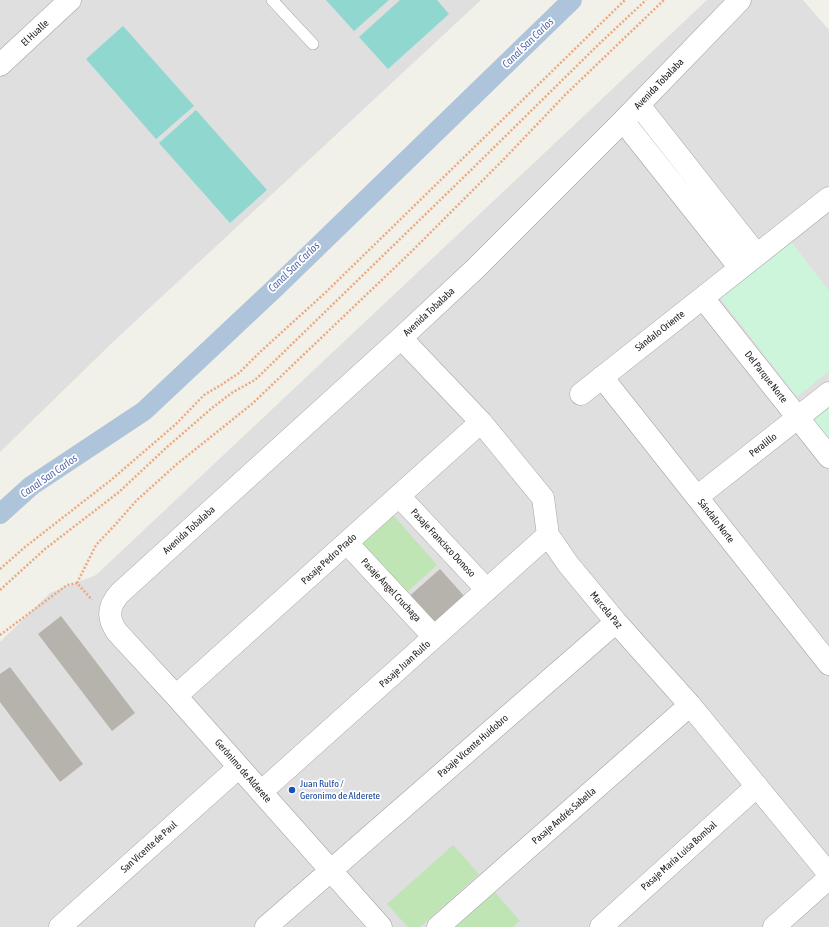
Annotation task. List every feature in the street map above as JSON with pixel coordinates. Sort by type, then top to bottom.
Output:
[{"type":"street","name":"El Hualle","points":[[0,65],[70,0]]},
{"type":"street","name":"Avenida Tobalaba","points":[[110,613],[114,599],[120,593],[475,269],[639,105],[740,0]]},
{"type":"street","points":[[639,105],[757,255]]},
{"type":"street","points":[[623,121],[740,268]]},
{"type":"street","name":"Sándalo Oriente","points":[[580,394],[829,198]]},
{"type":"street","name":"Del Parque Norte","points":[[703,298],[829,457]]},
{"type":"street","name":"Marcela Paz","points":[[401,338],[481,422],[543,498],[548,535],[568,564],[616,622],[690,705],[829,874]]},
{"type":"street","name":"Sándalo Norte","points":[[602,377],[829,664]]},
{"type":"street","name":"Peralillo","points":[[697,497],[829,393]]},
{"type":"street","name":"Pasaje Pedro Prado","points":[[176,696],[481,422]]},
{"type":"street","name":"Pasaje Francisco Donoso","points":[[398,496],[487,590]]},
{"type":"street","name":"Pasaje Juan Rulfo","points":[[261,792],[548,535]]},
{"type":"street","name":"Pasaje Ángel Cruchaga","points":[[347,543],[434,637]]},
{"type":"street","name":"Gerónimo de Alderete","points":[[110,613],[113,626],[117,632],[176,696],[381,927]]},
{"type":"street","name":"Pasaje Vicente Huidobro","points":[[266,927],[616,622]]},
{"type":"street","name":"Pasaje Andrés Sabella","points":[[438,927],[690,705]]},
{"type":"street","name":"San Vicente de Paul","points":[[60,927],[239,767]]},
{"type":"street","name":"Pasaje María Luisa Bombal","points":[[600,927],[757,786]]},
{"type":"street","points":[[774,927],[829,878]]},
{"type":"lane","points":[[272,0],[313,44]]},
{"type":"path","points":[[0,569],[25,547],[111,480],[176,424],[204,395],[221,386],[239,373],[326,292],[625,0]]},
{"type":"path","points":[[0,590],[45,549],[119,492],[167,447],[212,408],[233,392],[255,380],[599,44],[646,0]]},
{"type":"path","points":[[77,583],[96,545],[137,500],[177,464],[254,403],[410,252],[504,159],[566,94],[664,0]]},
{"type":"path","points":[[77,583],[94,603],[110,613]]},
{"type":"path","points":[[0,635],[67,585],[77,583]]},
{"type":"shaded area","points":[[0,0],[481,0],[113,342],[0,452]]},
{"type":"shaded area","points":[[326,0],[389,0],[354,31]]},
{"type":"shaded area","points":[[400,0],[437,0],[449,14],[388,69],[359,37]]},
{"type":"shaded area","points":[[707,0],[803,0],[829,30],[829,927],[0,927],[0,642],[50,593],[96,575]]},
{"type":"shaded area","points":[[123,26],[194,106],[156,139],[86,59]]},
{"type":"shaded area","points":[[196,110],[267,190],[230,223],[159,143]]},
{"type":"green space","points":[[790,240],[829,291],[829,371],[797,397],[718,295]]},
{"type":"green space","points":[[829,399],[829,447],[806,418]]},
{"type":"green space","points":[[393,515],[437,565],[404,595],[359,544]]},
{"type":"green space","points":[[453,845],[479,874],[420,927],[408,927],[387,904]]},
{"type":"green space","points":[[494,891],[520,921],[513,927],[454,927]]},
{"type":"building","points":[[440,569],[465,597],[430,628],[405,600]]},
{"type":"building","points":[[61,616],[135,713],[112,731],[38,634]]},
{"type":"building","points":[[10,667],[83,764],[60,782],[0,702],[0,674]]},
{"type":"waterway","name":"Canal San Carlos","points":[[0,514],[31,486],[144,411],[274,289],[572,0]]},
{"type":"place","name":"Juan Rulfo / Geronimo de Alderete","points":[[292,790]]}]
